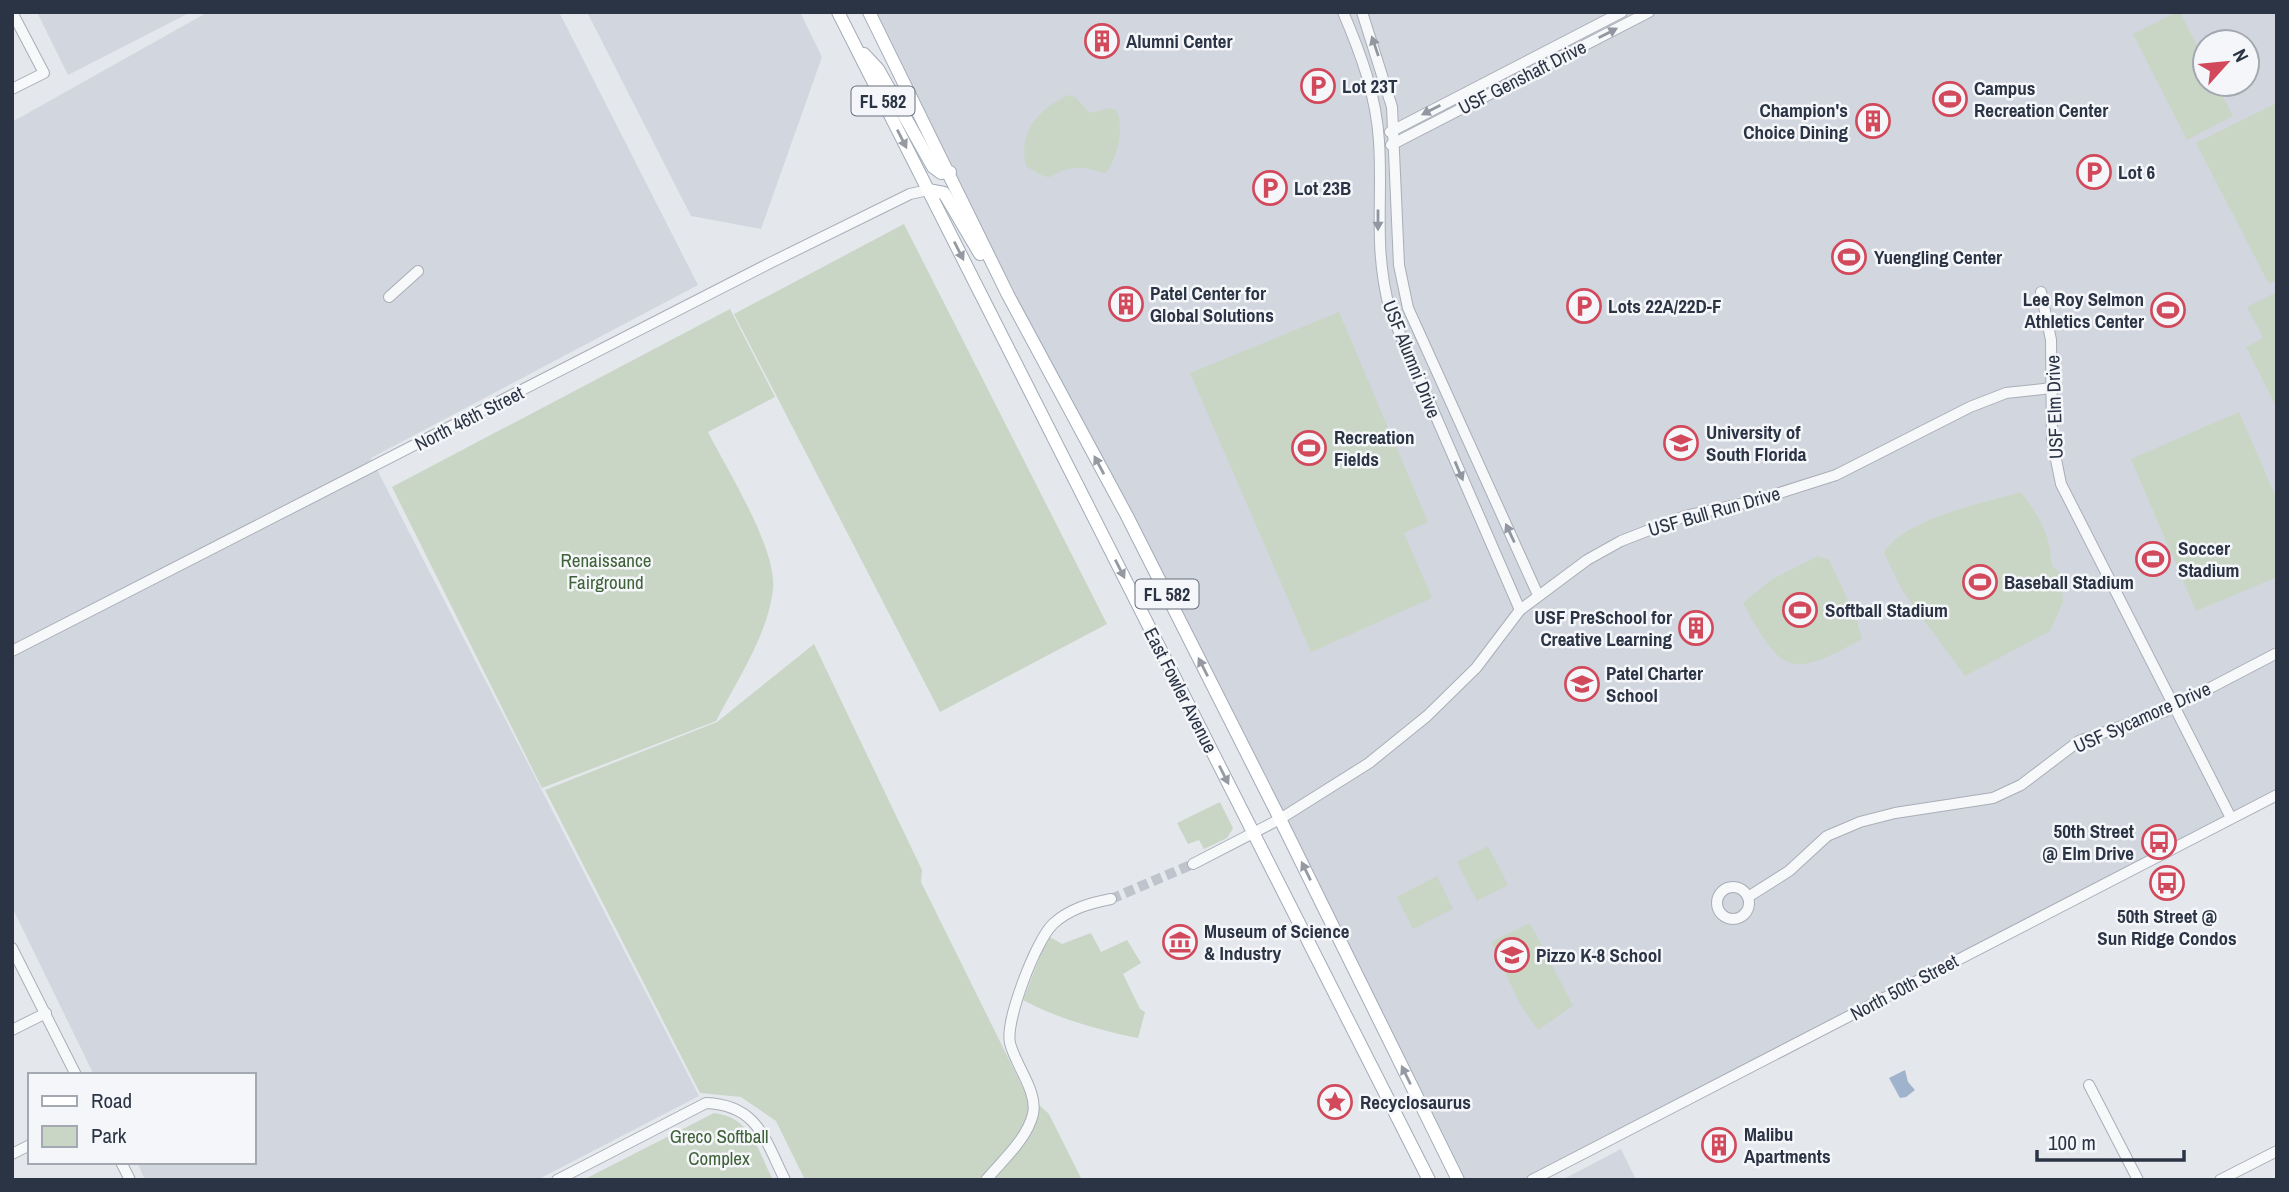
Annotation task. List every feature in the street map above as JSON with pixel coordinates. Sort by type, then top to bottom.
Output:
[{"type":"main road","name":"East Fowler Avenue","points":[[838,12],[1429,1180]]},
{"type":"main road","name":"East Fowler Avenue","points":[[869,12],[950,172],[1008,295],[1127,516],[1280,818],[1458,1180]]},
{"type":"main road","points":[[855,47],[878,69],[933,167],[942,173],[950,172]]},
{"type":"main road","points":[[928,190],[944,193],[994,278],[1008,295]]},
{"type":"street","points":[[12,12],[44,73],[12,89]]},
{"type":"street","name":"USF Alumni Drive","points":[[1343,12],[1372,91],[1379,138],[1379,261],[1390,311],[1520,610]]},
{"type":"street","name":"USF Alumni Drive","points":[[1362,12],[1390,96],[1395,142],[1398,265],[1408,308],[1538,594]]},
{"type":"street","name":"USF Genshaft Drive","points":[[1379,138],[1622,12]]},
{"type":"street","name":"USF Genshaft Drive","points":[[1379,152],[1649,12]]},
{"type":"street","name":"North 46th Street","points":[[12,652],[770,262],[910,194],[928,190]]},
{"type":"street","points":[[389,297],[418,271]]},
{"type":"street","name":"USF Elm Drive","points":[[2041,292],[2051,340],[2052,440],[2061,484],[2231,818]]},
{"type":"street","name":"USF Bull Run Drive","points":[[1193,864],[1280,818],[1369,763],[1427,716],[1476,668],[1520,610],[1538,594],[1601,552],[1660,524],[1754,501],[1836,475],[1970,407],[2006,393],[2052,388]]},
{"type":"street","name":"USF Sycamore Drive","points":[[1748,897],[1789,871],[1827,836],[1860,822],[1895,813],[1993,798],[2021,785],[2079,741],[2174,706],[2277,653]]},
{"type":"street","name":"North 50th Street","points":[[1532,1180],[2277,795]]},
{"type":"street","points":[[986,1180],[1012,1150],[1033,1114],[1033,1100],[1010,1042],[1010,1020],[1015,1001],[1050,926],[1090,902],[1111,899]]},
{"type":"street","points":[[12,948],[75,1073]]},
{"type":"street","points":[[12,1030],[46,1013]]},
{"type":"street","points":[[2089,1085],[2138,1180]]},
{"type":"street","points":[[556,1180],[706,1103],[725,1104],[744,1112],[755,1121],[785,1180]]},
{"type":"street","points":[[12,1154],[28,1146]]},
{"type":"street","points":[[2220,1180],[2277,1151]]},
{"type":"street","points":[[122,1164],[130,1180]]},
{"type":"shaded area","points":[[37,12],[191,12],[68,75]]},
{"type":"shaded area","points":[[208,12],[559,12],[698,285],[371,458],[699,1096],[537,1180],[145,1180],[138,1164],[256,1164],[256,1073],[93,1073],[12,907],[12,122]]},
{"type":"shaded area","points":[[587,12],[800,12],[822,57],[761,229],[691,216]]},
{"type":"shaded area","name":"University of South Florida","points":[[868,12],[2277,12],[2277,802],[1532,1180],[1458,1180]]},
{"type":"shaded area","points":[[1621,1149],[1636,1180],[1562,1180]]},
{"type":"green space","points":[[2180,12],[2191,34],[2191,98],[2223,98],[2233,116],[2187,140],[2133,34]]},
{"type":"green space","points":[[1069,95],[1075,97],[1090,113],[1110,108],[1117,111],[1119,143],[1106,173],[1078,168],[1049,177],[1026,166],[1025,143],[1033,123],[1048,107]]},
{"type":"green space","points":[[2277,103],[2277,280],[2269,284],[2196,143]]},
{"type":"green space","points":[[904,224],[1107,624],[940,712],[734,314]]},
{"type":"green space","points":[[2277,292],[2277,408],[2246,347],[2263,338],[2247,307]]},
{"type":"green space","name":"Renaissance Fairground","points":[[730,309],[775,397],[708,432],[759,531],[767,553],[773,589],[765,623],[716,721],[542,788],[392,487]]},
{"type":"green space","name":"Recreation Fields","points":[[1339,312],[1428,522],[1404,533],[1432,598],[1311,652],[1190,373]]},
{"type":"green space","points":[[2239,412],[2277,500],[2277,577],[2196,611],[2131,459]]},
{"type":"green space","name":"Baseball Stadium","points":[[2021,492],[2046,535],[2052,566],[2061,574],[2063,602],[2050,631],[1965,676],[1902,590],[1884,553],[1893,541],[1926,522]]},
{"type":"green space","name":"Softball Stadium","points":[[1818,556],[1829,560],[1856,617],[1862,639],[1819,660],[1804,664],[1791,663],[1768,645],[1743,603],[1771,580]]},
{"type":"green space","points":[[814,644],[922,870],[921,882],[1025,1092],[1049,1114],[1082,1180],[805,1180],[776,1121],[741,1097],[700,1093],[545,790],[717,722]]},
{"type":"green space","points":[[1220,802],[1233,828],[1227,838],[1204,849],[1199,840],[1188,844],[1177,823]]},
{"type":"green space","points":[[1488,846],[1508,885],[1477,901],[1457,862]]},
{"type":"green space","points":[[1437,876],[1453,909],[1413,929],[1397,897]]},
{"type":"green space","points":[[1530,923],[1573,1006],[1538,1030],[1520,1004],[1491,942]]},
{"type":"green space","points":[[1091,933],[1101,952],[1127,940],[1141,963],[1123,974],[1140,1009],[1145,1012],[1138,1038],[1079,1023],[1023,1000],[1048,936],[1062,944]]},
{"type":"green space","name":"Greco Softball Complex","points":[[714,1113],[727,1116],[745,1128],[773,1180],[583,1180]]},
{"type":"water","points":[[1905,1070],[1908,1082],[1915,1090],[1900,1098],[1889,1078]]},
{"type":"tunnel","points":[[1111,899],[1193,864]]},
{"type":"place","name":"Alumni Center","points":[[1102,41]]},
{"type":"place","name":"Lot 23T","points":[[1318,86]]},
{"type":"place","name":"Campus Recreation Center","points":[[1950,99]]},
{"type":"place","name":"Champion's Choice Dining","points":[[1873,121]]},
{"type":"place","name":"Lot 6","points":[[2094,172]]},
{"type":"place","name":"Lot 23B","points":[[1270,188]]},
{"type":"place","name":"Yuengling Center","points":[[1849,257]]},
{"type":"place","name":"Patel Center for Global Solutions","points":[[1126,304]]},
{"type":"place","name":"Lots 22A/22D-F","points":[[1584,306]]},
{"type":"place","name":"Lee Roy Selmon Athletics Center","points":[[2168,310]]},
{"type":"place","name":"University of South Florida","points":[[1681,443]]},
{"type":"place","name":"Recreation Fields","points":[[1309,448]]},
{"type":"place","name":"Soccer Stadium","points":[[2153,559]]},
{"type":"place","name":"Baseball Stadium","points":[[1980,582]]},
{"type":"place","name":"Softball Stadium","points":[[1800,610]]},
{"type":"place","name":"USF PreSchool for Creative Learning","points":[[1696,628]]},
{"type":"place","name":"Patel Charter School","points":[[1582,684]]},
{"type":"place","name":"50th Street @ Elm Drive","points":[[2159,842]]},
{"type":"place","name":"50th Street @ Sun Ridge Condos","points":[[2167,883]]},
{"type":"place","name":"Museum of Science & Industry","points":[[1180,942]]},
{"type":"place","name":"Pizzo K-8 School","points":[[1512,955]]},
{"type":"place","name":"Recyclosaurus","points":[[1335,1102]]},
{"type":"place","name":"Malibu Apartments","points":[[1719,1145]]}]
